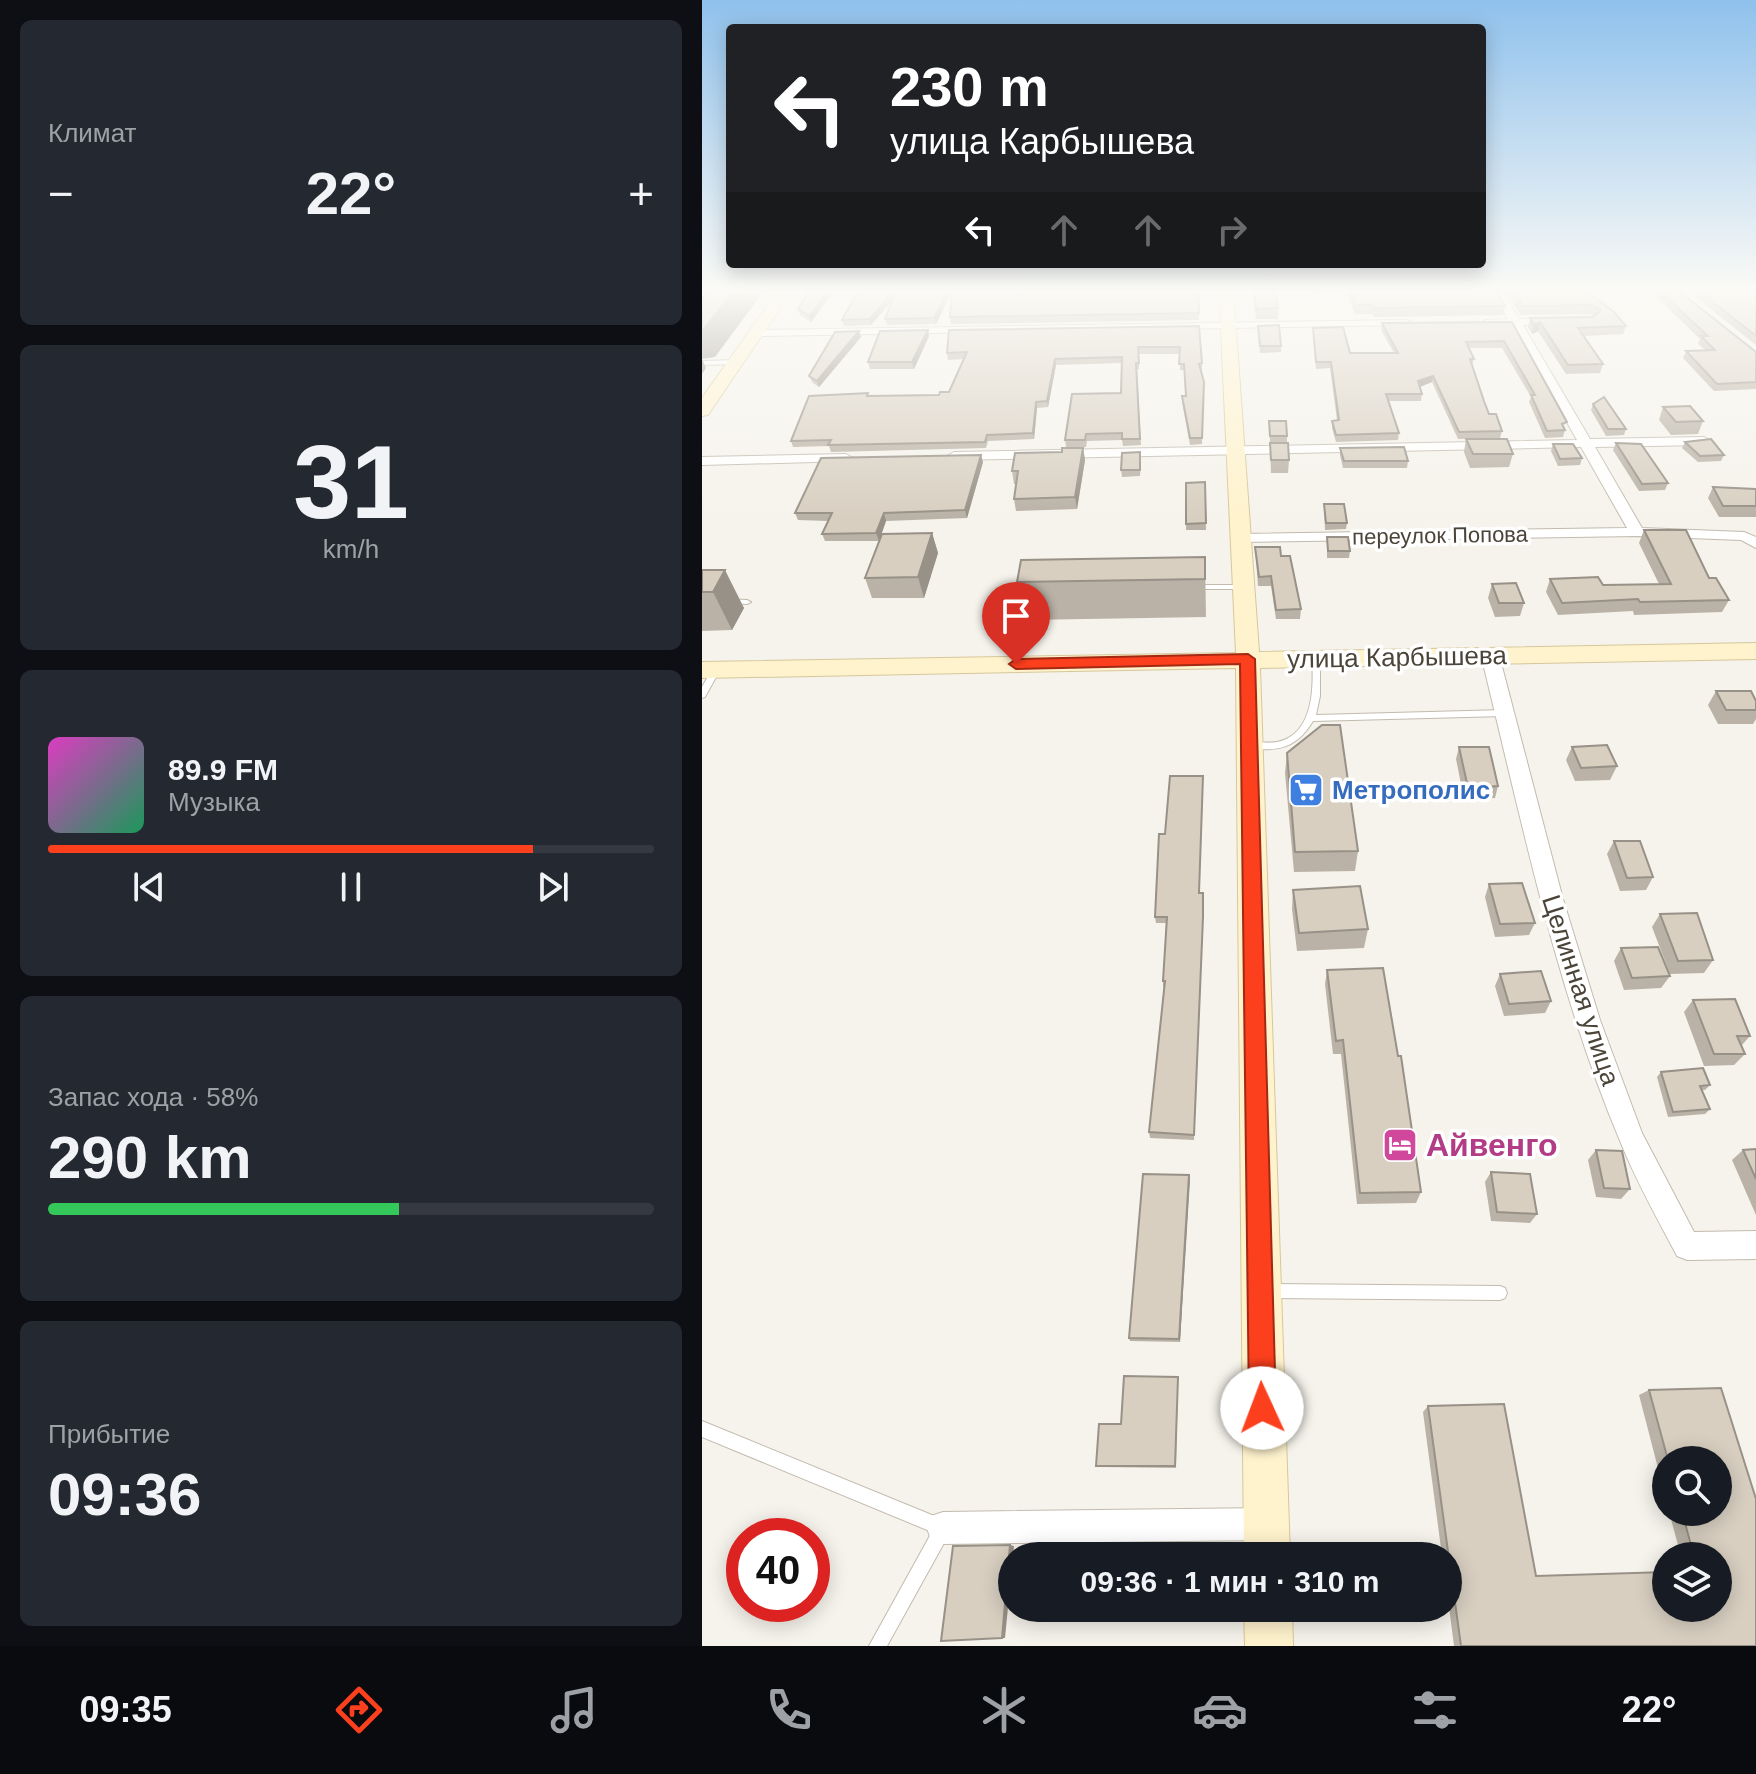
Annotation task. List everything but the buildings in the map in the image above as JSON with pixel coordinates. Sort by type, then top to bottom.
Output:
[{"type":"street","points":[[702,411],[735,365]]},
{"type":"street","points":[[943,1528],[1266,1540],[1248,659],[1231,365]]},
{"type":"street","points":[[1540,365],[1637,532]]},
{"type":"street","points":[[937,456],[1704,441]]},
{"type":"street","points":[[702,461],[859,458]]},
{"type":"street","name":"переулок Попова","points":[[1242,538],[1637,532],[1744,536],[1756,543]]},
{"type":"street","name":"улица Карбышева","points":[[709,670],[1756,651]]},
{"type":"street","name":"Целинная улица","points":[[1490,655],[1547,887],[1596,1045],[1633,1141],[1687,1246],[1756,1245]]},
{"type":"street","points":[[1268,1622],[1269,1646]]},
{"type":"lane","points":[[1181,587],[1244,587]]},
{"type":"lane","points":[[702,600],[747,602]]},
{"type":"lane","points":[[1249,746],[1284,744],[1298,734],[1310,718],[1319,690],[1316,660]]},
{"type":"lane","points":[[702,695],[709,670]]},
{"type":"lane","points":[[1310,718],[1505,713]]},
{"type":"lane","points":[[1259,1291],[1500,1293]]},
{"type":"lane","points":[[702,1429],[943,1528],[878,1646]]},
{"type":"place","name":"Метрополис","points":[[1306,790]]},
{"type":"place","name":"Айвенго","points":[[1400,1145]]},
{"type":"route","points":[[1016,664],[1248,659],[1262,1408]]}]
